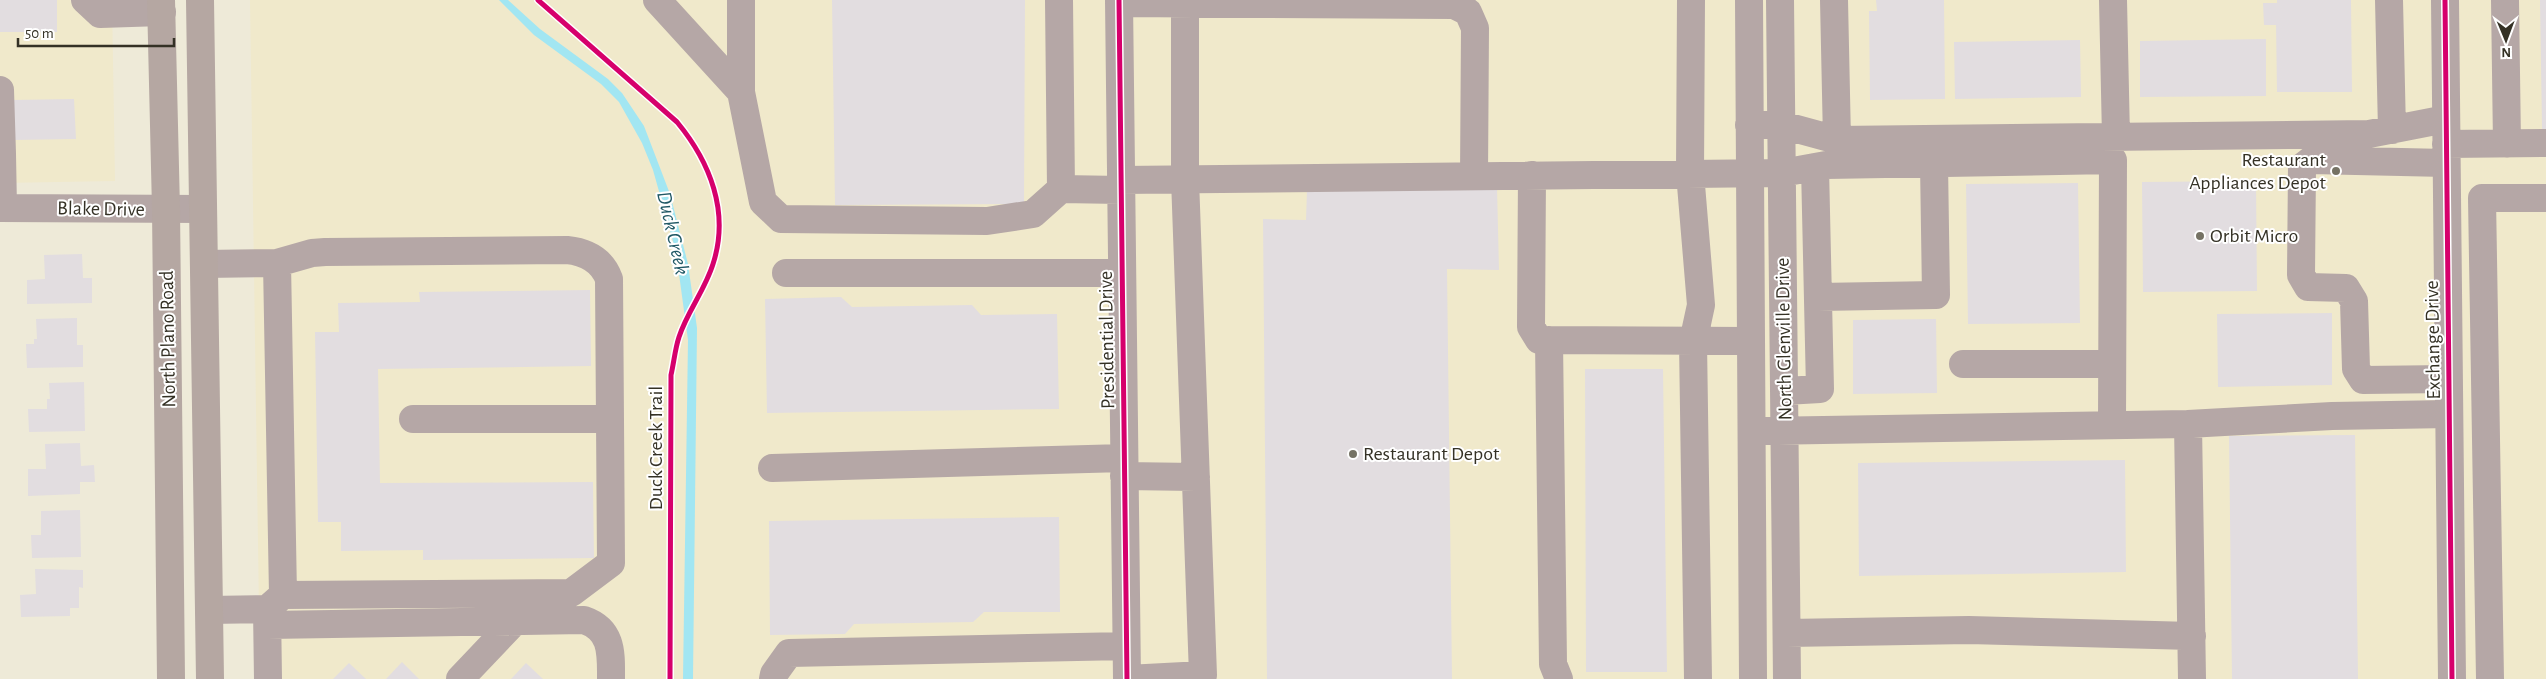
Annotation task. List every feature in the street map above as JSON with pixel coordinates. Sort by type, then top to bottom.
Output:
[{"type":"main road","name":"North Plano Road","points":[[200,0],[210,679]]},
{"type":"main road","name":"North Plano Road","points":[[161,6],[166,209],[171,679]]},
{"type":"main road","points":[[170,610],[209,610]]},
{"type":"street","points":[[85,0],[100,14],[161,6]]},
{"type":"street","points":[[657,0],[741,92]]},
{"type":"street","points":[[741,0],[741,92],[763,202],[781,219],[987,221],[1032,214],[1061,188],[1185,180],[1782,173],[1815,167],[2113,160],[2112,425]]},
{"type":"street","points":[[1059,0],[1061,188]]},
{"type":"street","points":[[1698,679],[1693,342],[1701,305],[1690,173],[1691,0],[1699,0]]},
{"type":"street","name":"North Glenville Drive","points":[[1748,0],[1753,679]]},
{"type":"street","name":"North Glenville Drive","points":[[1780,0],[1786,430],[1787,679]]},
{"type":"street","points":[[1834,0],[1836,140]]},
{"type":"street","points":[[2113,0],[2116,137]]},
{"type":"street","points":[[2389,0],[2392,130]]},
{"type":"street","name":"Exchange Drive","points":[[2444,0],[2452,679]]},
{"type":"street","points":[[2505,0],[2507,144]]},
{"type":"street","points":[[1127,679],[1203,675],[1185,180],[1185,1]]},
{"type":"street","points":[[1119,2],[1185,1],[1454,5],[1468,12],[1474,28],[1474,176]]},
{"type":"street","name":"Presidential Drive","points":[[1119,2],[1127,679]]},
{"type":"street","points":[[0,90],[2,208]]},
{"type":"street","points":[[1749,125],[1782,125],[1836,140],[2370,134],[2392,130],[2446,142]]},
{"type":"street","points":[[2448,379],[2363,380],[2356,369],[2354,301],[2346,288],[2308,287],[2301,275],[2302,167],[2311,160],[2446,142],[2546,143]]},
{"type":"street","points":[[1818,297],[1936,295],[1934,163]]},
{"type":"street","points":[[1785,391],[1820,389],[1815,167]]},
{"type":"street","points":[[1532,175],[1531,327],[1539,340],[1750,341]]},
{"type":"street","points":[[2447,198],[2546,198]]},
{"type":"street","points":[[2482,198],[2490,679]]},
{"type":"street","name":"Blake Drive","points":[[2,208],[203,209]]},
{"type":"street","points":[[2447,241],[2482,241]]},
{"type":"street","points":[[204,264],[277,264],[312,253],[325,252],[582,251],[601,266],[608,280],[612,563],[571,593],[273,610]]},
{"type":"street","points":[[268,679],[273,610],[277,264]]},
{"type":"street","points":[[786,273],[1121,273]]},
{"type":"street","points":[[1548,340],[1553,664],[1559,679]]},
{"type":"street","points":[[2448,352],[2484,353]]},
{"type":"street","points":[[1963,364],[2112,364]]},
{"type":"street","points":[[1750,432],[2188,424],[2332,416],[2449,414]]},
{"type":"street","points":[[414,419],[610,419]]},
{"type":"street","points":[[2188,424],[2192,679]]},
{"type":"street","points":[[772,468],[1124,467],[1196,477]]},
{"type":"street","points":[[2450,468],[2487,469]]},
{"type":"street","points":[[2450,523],[2488,522]]},
{"type":"street","points":[[2451,583],[2489,582]]},
{"type":"street","points":[[209,610],[273,610],[516,620],[575,619],[593,623],[600,628],[610,644],[611,679]]},
{"type":"street","points":[[460,679],[516,620]]},
{"type":"street","points":[[2452,622],[2490,622]]},
{"type":"street","points":[[1787,633],[1969,630],[2192,636]]},
{"type":"street","points":[[773,679],[774,674],[789,653],[1126,646]]},
{"type":"shaded area","points":[[0,0],[112,0],[115,181],[0,183]]},
{"type":"shaded area","points":[[250,0],[2546,0],[2546,679],[260,679]]},
{"type":"water","name":"Duck Creek","points":[[499,0],[508,0],[540,29],[608,79],[622,93],[644,126],[670,194],[688,264],[697,328],[693,679],[683,679],[688,340],[676,252],[653,170],[642,143],[619,102],[601,84],[534,35]]},
{"type":"building","points":[[0,0],[57,0],[57,32],[0,32]]},
{"type":"building","points":[[832,0],[1025,0],[1024,204],[835,205]]},
{"type":"building","points":[[1876,0],[1944,0],[1945,99],[1870,100],[1869,11],[1877,11]]},
{"type":"building","points":[[2277,0],[2351,0],[2352,92],[2277,92],[2276,25],[2264,25],[2263,3],[2277,3]]},
{"type":"building","points":[[2540,0],[2546,0],[2546,130],[2542,130]]},
{"type":"building","points":[[2266,39],[2266,96],[2140,97],[2140,41]]},
{"type":"building","points":[[2080,40],[2081,97],[1955,99],[1954,42]]},
{"type":"building","points":[[74,99],[76,139],[13,140],[12,100]]},
{"type":"building","name":"Orbit Micro","points":[[2256,181],[2257,291],[2143,292],[2142,182]]},
{"type":"building","points":[[2078,183],[2080,323],[1968,324],[1966,184]]},
{"type":"building","points":[[1497,187],[1499,270],[1447,269],[1452,679],[1267,679],[1263,219],[1306,220],[1307,190]]},
{"type":"building","points":[[82,254],[83,278],[92,278],[92,303],[27,304],[27,280],[45,279],[44,255]]},
{"type":"building","points":[[590,290],[591,366],[378,369],[380,483],[593,482],[594,558],[423,560],[423,550],[341,551],[341,522],[318,522],[315,332],[339,332],[338,303],[420,302],[419,292]]},
{"type":"building","points":[[841,297],[852,307],[972,305],[981,315],[1057,314],[1059,409],[767,413],[765,299]]},
{"type":"building","points":[[2332,313],[2332,385],[2218,387],[2217,314]]},
{"type":"building","points":[[77,318],[77,345],[83,345],[83,367],[27,368],[26,344],[34,344],[34,339],[37,339],[36,319]]},
{"type":"building","points":[[1936,319],[1937,393],[1853,394],[1853,320]]},
{"type":"building","points":[[1585,369],[1663,369],[1667,672],[1586,672]]},
{"type":"building","points":[[84,382],[85,431],[29,432],[28,409],[47,409],[47,399],[50,399],[49,383]]},
{"type":"building","points":[[2355,435],[2358,679],[2232,679],[2229,436]]},
{"type":"building","points":[[80,443],[81,466],[94,465],[95,482],[80,482],[80,494],[28,496],[28,469],[46,469],[45,444]]},
{"type":"building","points":[[2125,460],[2126,572],[1859,576],[1858,463]]},
{"type":"building","points":[[80,510],[81,557],[32,558],[31,535],[41,535],[41,511]]},
{"type":"building","points":[[1059,517],[1060,612],[984,612],[973,622],[854,624],[845,634],[770,635],[769,521]]},
{"type":"building","points":[[35,569],[83,570],[83,588],[79,587],[79,608],[70,608],[70,616],[21,617],[20,595],[36,594]]},
{"type":"building","points":[[402,662],[419,679],[386,679]]},
{"type":"building","points":[[349,663],[366,679],[333,679]]},
{"type":"building","points":[[526,663],[543,679],[511,679]]},
{"type":"cycle path","name":"Duck Creek Trail","points":[[538,0],[677,122],[699,154],[714,188],[718,207],[718,245],[713,264],[710,274],[682,328],[676,346],[671,375],[670,679]]},
{"type":"cycle path","points":[[1119,0],[1127,679]]},
{"type":"cycle path","points":[[2445,0],[2452,679]]},
{"type":"place","name":"Restaurant Appliances Depot","points":[[2336,171]]},
{"type":"place","name":"Orbit Micro","points":[[2200,236]]},
{"type":"place","name":"Restaurant Depot","points":[[1353,454]]}]
